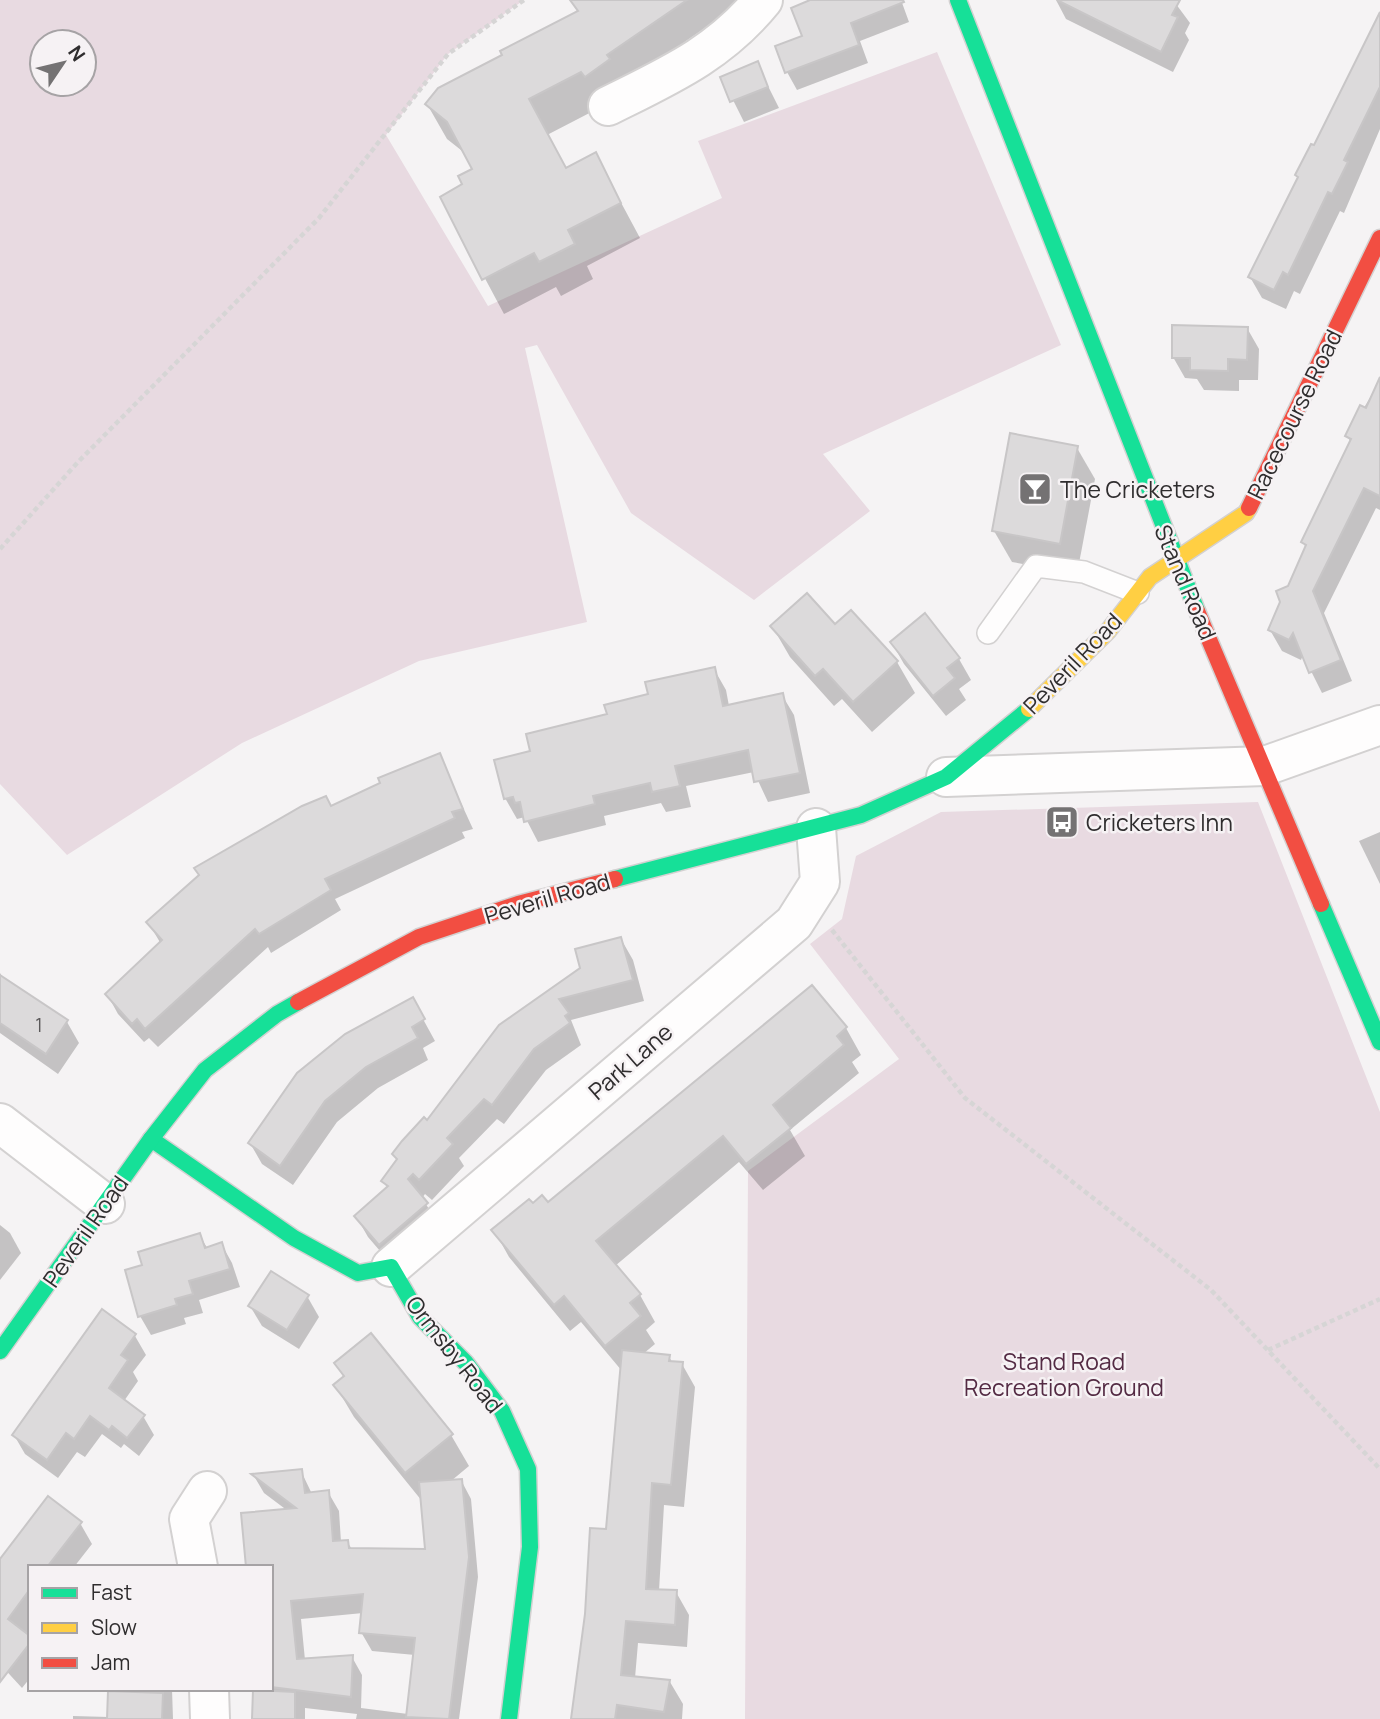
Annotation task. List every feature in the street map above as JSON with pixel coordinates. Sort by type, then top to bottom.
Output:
[{"type":"street","points":[[608,106],[700,60],[752,14],[763,0]]},
{"type":"street","name":"Stand Road","points":[[958,0],[1176,561],[1380,1042]]},
{"type":"street","name":"Racecourse Road","points":[[1176,561],[1246,513],[1380,238]]},
{"type":"street","name":"Peveril Road","points":[[0,1351],[151,1139],[205,1070],[277,1014],[419,937],[518,904],[861,815],[946,777],[1025,713],[1108,631],[1150,577],[1176,561]]},
{"type":"street","points":[[946,777],[1265,766],[1380,725]]},
{"type":"street","name":"Park Lane","points":[[391,1267],[794,923],[820,882],[816,828]]},
{"type":"street","points":[[0,1124],[105,1204]]},
{"type":"street","points":[[151,1139],[294,1238],[358,1273],[391,1267]]},
{"type":"street","name":"Ormsby Road","points":[[391,1267],[419,1317],[466,1363],[502,1411],[528,1469],[530,1547],[509,1719]]},
{"type":"street","points":[[198,1565],[189,1519],[207,1491]]},
{"type":"street","points":[[209,1691],[210,1719]]},
{"type":"lane","points":[[988,633],[1036,566],[1084,572],[1138,593]]},
{"type":"path","points":[[0,549],[78,461],[319,218],[449,54],[524,0]]},
{"type":"path","points":[[806,905],[831,928],[965,1098],[1200,1281],[1380,1469]]},
{"type":"path","points":[[1268,1350],[1380,1299]]},
{"type":"green space","points":[[0,0],[524,0],[448,54],[386,135],[488,306],[722,198],[698,141],[937,52],[1061,345],[823,454],[870,511],[754,600],[631,513],[537,345],[525,348],[587,622],[419,661],[242,743],[67,855],[0,784]]},
{"type":"green space","name":"Stand Road Recreation Ground","points":[[1258,802],[1380,1112],[1380,1719],[745,1719],[748,1171],[899,1059],[810,944],[842,919],[856,856],[941,812]]},
{"type":"building","points":[[570,0],[687,0],[607,55],[610,59],[585,77],[581,72],[529,99],[566,168],[596,152],[621,203],[568,230],[575,244],[539,262],[534,253],[482,280],[440,197],[462,184],[458,176],[472,169],[447,122],[425,104],[438,88],[502,55],[500,51],[578,11]]},
{"type":"building","points":[[810,0],[904,2],[851,23],[859,45],[785,73],[775,46],[802,36],[791,8]]},
{"type":"building","points":[[1057,0],[1180,0],[1172,15],[1178,17],[1161,52]]},
{"type":"building","points":[[1380,12],[1380,87],[1344,160],[1348,162],[1332,194],[1328,192],[1288,275],[1283,272],[1274,290],[1248,277],[1298,177],[1295,175],[1311,144],[1314,145]]},
{"type":"building","points":[[758,61],[768,87],[730,102],[720,77]]},
{"type":"building","points":[[1172,325],[1248,327],[1247,360],[1228,359],[1228,371],[1190,370],[1190,358],[1172,358]]},
{"type":"building","points":[[1380,377],[1380,496],[1364,488],[1313,591],[1341,660],[1309,673],[1293,633],[1289,640],[1268,630],[1280,602],[1276,591],[1288,586],[1306,545],[1301,542],[1351,439],[1345,436],[1360,405],[1366,408]]},
{"type":"building","name":"The Cricketers","points":[[1010,433],[1078,446],[1060,544],[992,531]]},
{"type":"building","points":[[807,593],[835,624],[851,610],[898,661],[853,702],[823,669],[815,676],[770,626]]},
{"type":"building","points":[[925,613],[960,658],[947,668],[955,678],[933,696],[890,642]]},
{"type":"building","points":[[715,667],[723,706],[783,693],[800,773],[754,782],[748,750],[675,766],[680,786],[652,792],[650,783],[593,796],[595,804],[524,822],[520,802],[515,803],[513,797],[504,799],[494,760],[530,751],[526,734],[607,714],[604,705],[648,694],[645,682]]},
{"type":"building","points":[[440,753],[463,809],[452,812],[455,818],[325,879],[331,890],[259,934],[255,929],[145,1029],[137,1019],[132,1024],[105,994],[162,940],[146,922],[199,875],[194,868],[302,806],[326,796],[331,806],[380,783],[378,778]]},
{"type":"building","points":[[621,937],[633,980],[559,999],[569,1013],[565,1016],[570,1023],[534,1049],[492,1105],[484,1099],[447,1138],[453,1144],[419,1180],[413,1174],[408,1179],[428,1203],[379,1245],[354,1216],[388,1186],[381,1181],[397,1159],[392,1154],[402,1141],[424,1117],[427,1120],[499,1025],[580,968],[575,949]]},
{"type":"building","points":[[0,975],[68,1020],[46,1054],[0,1023]]},
{"type":"building","points":[[812,985],[847,1027],[837,1036],[844,1045],[773,1105],[791,1128],[746,1164],[723,1136],[596,1241],[641,1294],[630,1303],[641,1316],[605,1346],[564,1296],[554,1305],[491,1230],[529,1199],[533,1203],[542,1195],[548,1202]]},
{"type":"building","points":[[413,997],[425,1019],[412,1027],[418,1038],[366,1067],[325,1101],[280,1166],[248,1143],[297,1073],[345,1034]]},
{"type":"building","points":[[200,1233],[205,1248],[222,1242],[230,1269],[189,1281],[193,1294],[175,1299],[177,1305],[138,1317],[125,1270],[142,1265],[138,1252]]},
{"type":"building","points":[[271,1271],[309,1295],[287,1330],[248,1306]]},
{"type":"building","points":[[102,1309],[136,1334],[121,1355],[128,1360],[109,1388],[145,1415],[127,1438],[112,1426],[109,1430],[90,1416],[74,1439],[66,1433],[47,1460],[12,1435]]},
{"type":"building","points":[[371,1333],[453,1434],[405,1473],[333,1385],[344,1376],[334,1363]]},
{"type":"building","points":[[622,1350],[670,1355],[669,1361],[683,1362],[671,1485],[652,1483],[646,1589],[677,1590],[675,1625],[626,1621],[621,1675],[670,1680],[664,1712],[617,1705],[615,1719],[571,1719],[585,1614],[590,1528],[606,1529]]},
{"type":"building","points":[[302,1469],[305,1493],[329,1490],[333,1541],[348,1540],[349,1548],[425,1549],[419,1482],[462,1479],[469,1557],[449,1719],[406,1717],[415,1638],[359,1633],[363,1594],[291,1601],[297,1659],[353,1655],[351,1697],[273,1687],[273,1565],[246,1565],[241,1513],[296,1508],[251,1474]]},
{"type":"building","points":[[48,1496],[82,1522],[49,1565],[28,1565],[28,1592],[8,1619],[28,1634],[28,1646],[0,1682],[0,1559]]},
{"type":"building","points":[[108,1691],[163,1693],[162,1719],[107,1719]]},
{"type":"building","points":[[253,1691],[295,1692],[295,1719],[252,1719]]},
{"type":"traffic: fast","points":[[958,0],[1197,611]]},
{"type":"traffic: fast","points":[[615,879],[861,815],[946,777],[1029,709]]},
{"type":"traffic: fast","points":[[1321,904],[1380,1042]]},
{"type":"traffic: fast","points":[[0,1351],[151,1139],[205,1070],[277,1014],[298,1002]]},
{"type":"traffic: fast","points":[[151,1139],[294,1238],[358,1273],[391,1267],[420,1317],[466,1363],[502,1411],[528,1469],[530,1547],[509,1719]]},
{"type":"traffic: slow","points":[[1029,709],[1108,631],[1150,577],[1246,513],[1249,508]]},
{"type":"traffic: jam","points":[[1249,508],[1380,238]]},
{"type":"traffic: jam","points":[[1197,611],[1321,904]]},
{"type":"traffic: jam","points":[[298,1002],[419,937],[518,904],[615,879]]},
{"type":"place","name":"The Cricketers","points":[[1035,489]]},
{"type":"place","name":"Cricketers Inn","points":[[1062,822]]}]
